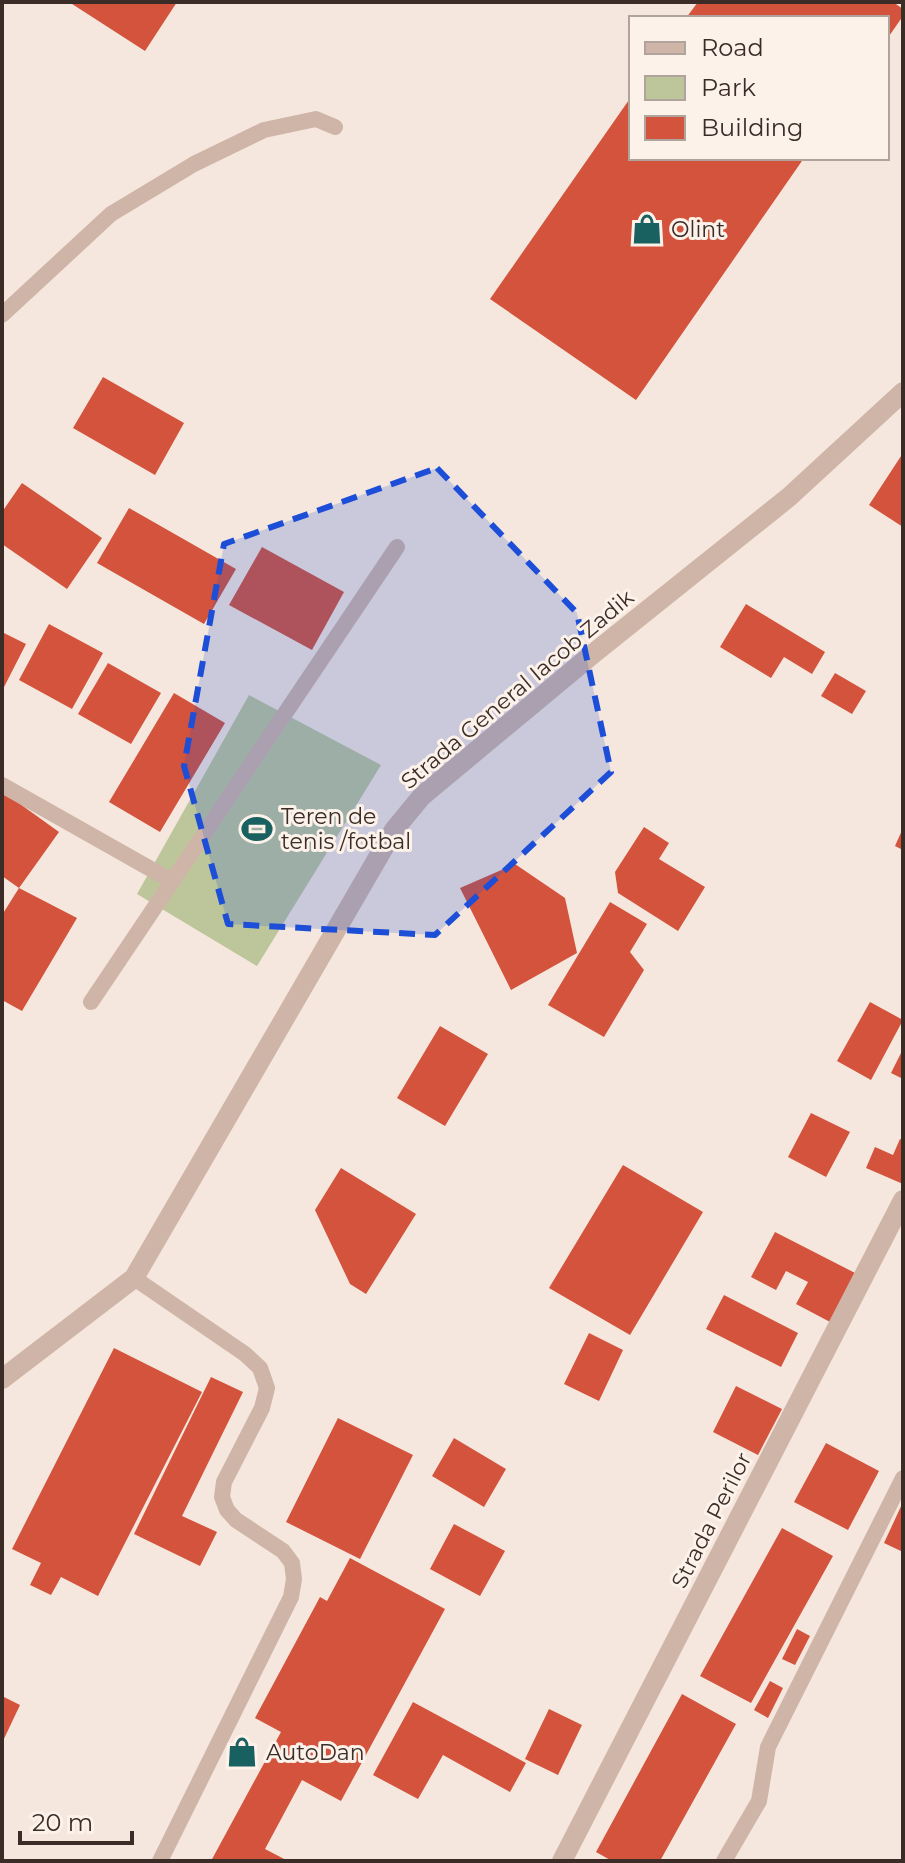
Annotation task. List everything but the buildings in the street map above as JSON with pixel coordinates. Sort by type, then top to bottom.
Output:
[{"type":"street","name":"Strada General Iacob Zadik","points":[[2,1379],[134,1278],[394,830],[422,796],[789,497],[903,392]]},
{"type":"street","name":"Strada Perilor","points":[[562,1861],[903,1200]]},
{"type":"lane","points":[[2,315],[111,214],[194,164],[264,130],[316,119],[335,127]]},
{"type":"lane","points":[[91,1002],[397,547]]},
{"type":"lane","points":[[2,785],[172,881]]},
{"type":"lane","points":[[134,1278],[245,1354],[260,1368],[267,1388],[262,1408],[224,1482],[222,1497],[227,1510],[236,1520],[283,1551],[292,1563],[294,1579],[291,1597],[160,1861]]},
{"type":"lane","points":[[724,1861],[759,1801],[768,1747],[903,1478]]},
{"type":"highlighted area","points":[[437,468],[577,613],[611,772],[435,935],[228,924],[184,766],[224,544]]},
{"type":"green space","name":"Teren de tenis /fotbal","points":[[249,695],[381,765],[257,966],[137,894]]},
{"type":"place","name":"Olint","points":[[647,229]]},
{"type":"place","name":"Teren de tenis /fotbal","points":[[257,829]]},
{"type":"place","name":"AutoDan","points":[[242,1752]]}]
